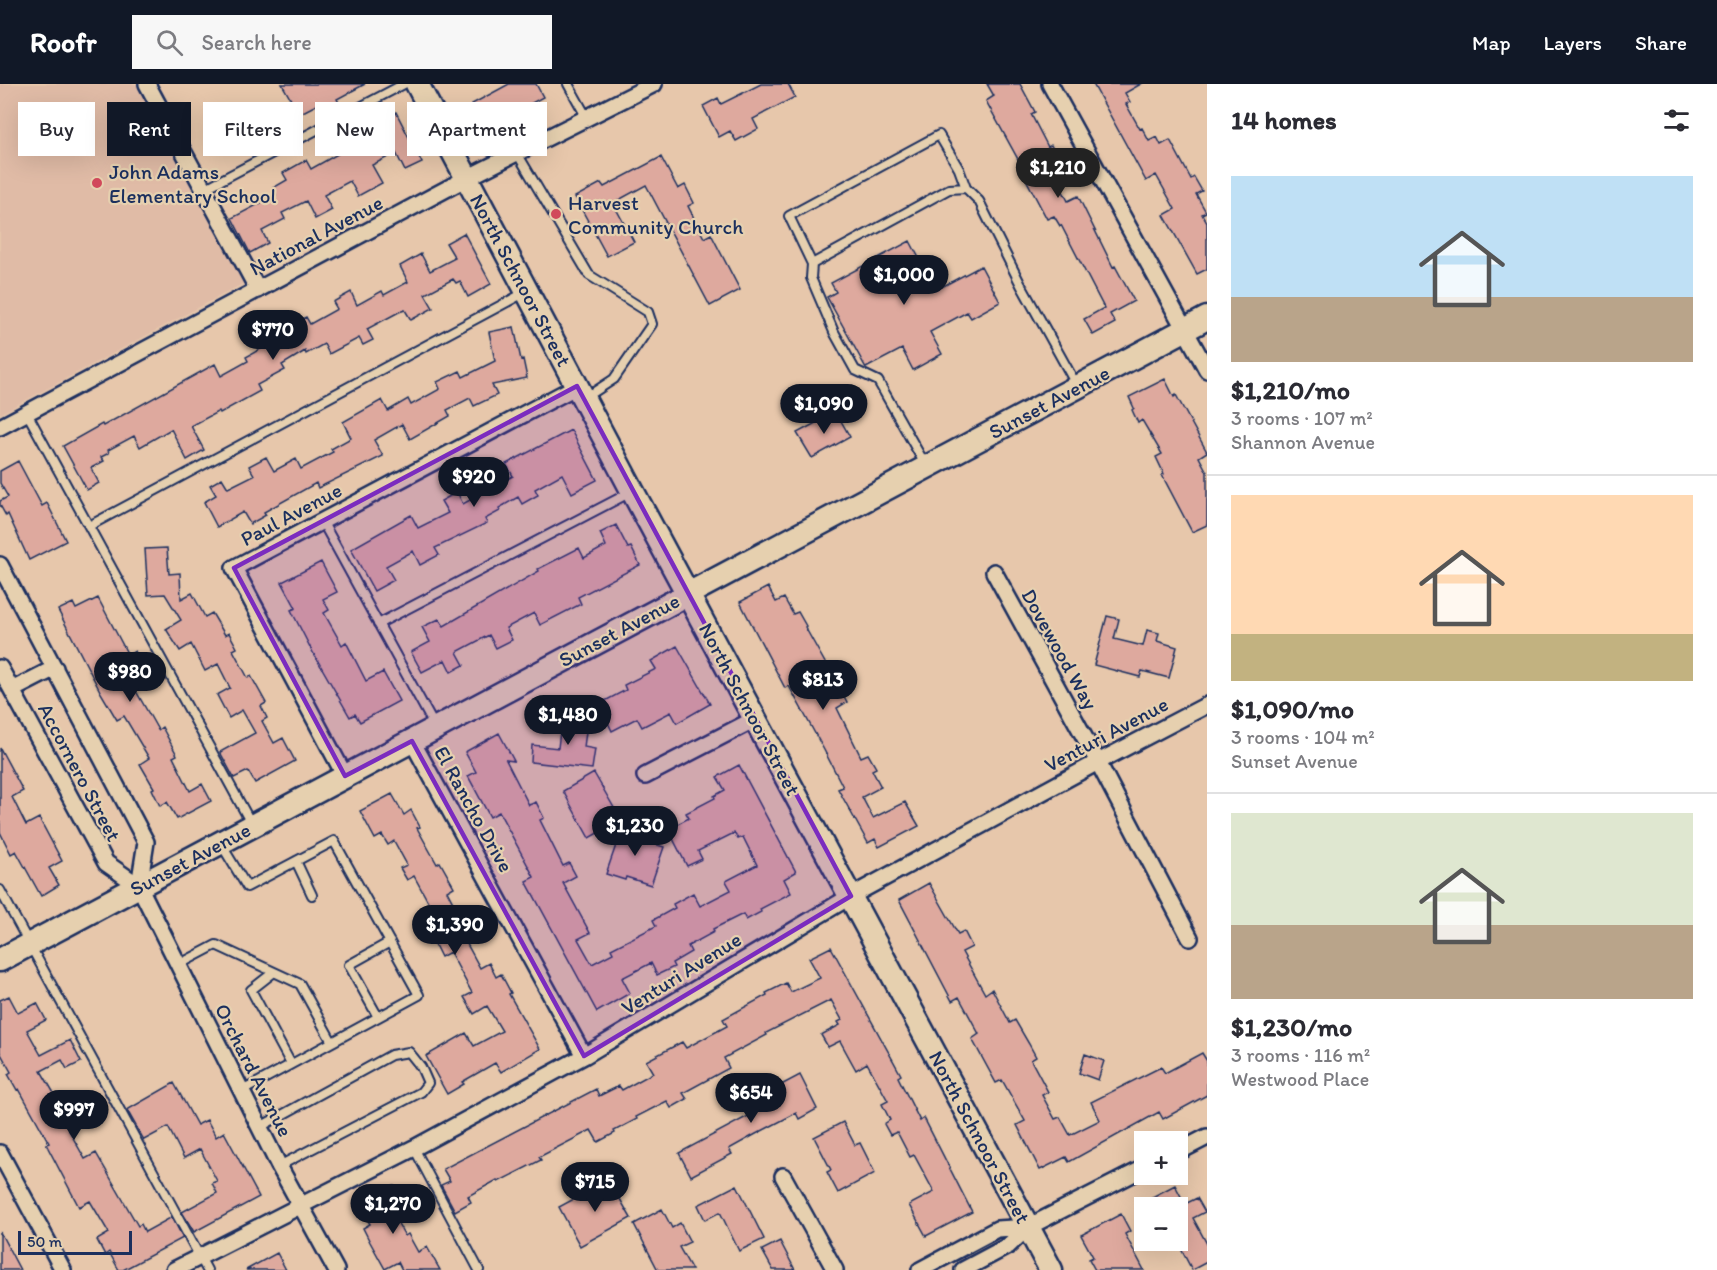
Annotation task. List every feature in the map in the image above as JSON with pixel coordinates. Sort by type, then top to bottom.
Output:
[{"type":"main road","name":"North Schnoor Street","points":[[417,84],[580,393],[1051,1270]]},
{"type":"main road","name":"Sunset Avenue","points":[[0,960],[1207,318]]},
{"type":"street","name":"National Avenue","points":[[547,138],[654,84]]},
{"type":"street","points":[[1050,84],[1207,370]]},
{"type":"street","points":[[149,85],[258,290]]},
{"type":"street","name":"National Avenue","points":[[0,427],[512,156]]},
{"type":"street","name":"Paul Avenue","points":[[345,776],[234,568],[322,521],[580,393]]},
{"type":"street","name":"Accornero Street","points":[[0,565],[146,842],[139,886],[106,863],[0,668]]},
{"type":"street","name":"Dovewood Way","points":[[994,572],[1098,762],[1190,938]]},
{"type":"street","points":[[12,690],[54,669]]},
{"type":"street","name":"Venturi Avenue","points":[[174,1270],[203,1264],[300,1205],[414,1148],[584,1056],[851,896],[1207,705]]},
{"type":"street","points":[[645,776],[755,719]]},
{"type":"street","name":"El Rancho Drive","points":[[412,741],[584,1056]]},
{"type":"street","name":"Orchard Avenue","points":[[139,886],[279,1166],[336,1270]]},
{"type":"street","points":[[1188,1148],[1206,1141]]},
{"type":"street","points":[[0,1153],[63,1270]]},
{"type":"street","points":[[963,1270],[1008,1246],[1028,1227],[1134,1173]]},
{"type":"street","points":[[783,1176],[835,1270]]},
{"type":"street","points":[[920,1270],[997,1229],[1028,1227]]},
{"type":"lane","points":[[204,189],[404,84]]},
{"type":"lane","points":[[568,84],[587,118]]},
{"type":"lane","points":[[926,467],[878,381],[855,370],[834,332],[812,278],[812,264],[789,216],[939,135],[959,168],[966,188],[979,201],[1021,285],[1077,387]]},
{"type":"lane","points":[[520,156],[589,275],[648,312],[652,324],[614,379],[580,393]]},
{"type":"lane","points":[[812,264],[949,189],[966,188]]},
{"type":"lane","points":[[89,526],[527,292]]},
{"type":"lane","points":[[27,413],[252,826]]},
{"type":"lane","points":[[378,624],[633,492]]},
{"type":"lane","points":[[322,521],[436,728]]},
{"type":"lane","points":[[221,842],[247,887],[334,841],[419,995],[242,1091]]},
{"type":"lane","points":[[296,861],[312,895]]},
{"type":"lane","points":[[0,890],[203,1264]]},
{"type":"lane","points":[[378,1017],[349,964],[390,942]]},
{"type":"lane","points":[[178,965],[216,945],[300,984],[332,1042]]},
{"type":"lane","points":[[274,972],[251,990],[291,1064]]},
{"type":"lane","points":[[260,1127],[399,1052],[409,1052],[421,1067],[428,1083],[422,1092],[279,1166]]},
{"type":"lane","points":[[414,1148],[479,1270]]},
{"type":"highlighted area","points":[[577,386],[851,896],[584,1056],[412,741],[345,776],[234,568]]},
{"type":"shaded area","name":"John Adams Elementary School","points":[[0,84],[141,84],[151,102],[107,102],[107,156],[180,156],[248,281],[0,414]]},
{"type":"building","points":[[282,84],[365,84],[337,99],[339,102],[315,102],[315,106],[303,112],[303,102],[292,102]]},
{"type":"building","points":[[509,84],[536,84],[543,97],[534,102],[476,102]]},
{"type":"building","points":[[761,84],[788,84],[795,97],[753,119],[758,129],[736,141],[730,131],[719,137],[703,106],[718,98],[721,104]]},
{"type":"building","points":[[987,84],[1020,84],[1035,112],[1031,114],[1048,147],[1051,145],[1060,163],[1051,168],[1068,201],[1078,196],[1113,267],[1115,266],[1134,301],[1110,314],[1115,323],[1093,335],[1084,319],[1104,308],[1061,225],[1054,216],[1047,219],[1018,164],[1020,163],[986,101],[994,96]]},
{"type":"building","points":[[1093,84],[1141,84],[1125,93],[1130,102],[1126,104],[1140,129],[1142,128],[1149,141],[1157,137],[1161,145],[1170,140],[1191,179],[1194,177],[1202,191],[1196,194],[1206,212],[1202,214],[1207,223],[1207,269],[1197,274],[1164,215],[1175,209],[1156,175],[1146,181]]},
{"type":"building","points":[[395,112],[407,134],[407,156],[418,156],[422,163],[405,171],[395,154]]},
{"type":"building","points":[[334,156],[390,156],[372,165],[382,183],[358,196],[350,181],[324,195],[332,210],[315,219],[306,201],[282,213],[285,219],[262,231],[268,243],[250,253],[232,218],[276,195],[273,188],[287,180],[283,173],[306,160],[311,169]]},
{"type":"building","points":[[661,157],[678,189],[685,185],[694,203],[688,206],[704,238],[711,234],[740,290],[710,306],[646,185],[613,203],[634,242],[607,256],[575,197],[601,183],[604,187]]},
{"type":"building","points":[[464,233],[491,284],[468,297],[460,281],[456,283],[453,279],[425,294],[433,308],[411,320],[405,310],[399,312],[367,329],[373,340],[363,345],[359,338],[329,354],[324,344],[306,354],[305,351],[282,365],[285,370],[257,385],[260,391],[191,426],[204,450],[187,460],[171,429],[140,447],[134,436],[108,450],[109,453],[101,457],[104,461],[91,468],[99,483],[87,490],[63,446],[215,364],[221,376],[248,361],[246,357],[268,345],[265,338],[306,317],[310,324],[337,309],[333,302],[351,292],[357,305],[382,291],[384,295],[408,282],[400,266],[421,254],[430,271],[455,258],[446,243]]},
{"type":"building","points":[[910,241],[936,290],[981,266],[1000,302],[971,318],[967,312],[930,332],[942,354],[913,370],[902,349],[866,368],[827,297],[836,292],[831,283]]},
{"type":"building","points":[[514,327],[527,378],[492,385],[497,395],[474,406],[470,398],[447,410],[450,416],[410,439],[402,424],[374,440],[383,456],[318,488],[316,483],[264,512],[266,515],[250,524],[243,512],[217,527],[204,502],[216,495],[210,485],[222,478],[228,488],[254,475],[249,466],[266,457],[274,471],[296,459],[301,469],[333,452],[331,449],[351,438],[343,422],[382,400],[388,411],[408,399],[411,405],[440,389],[437,382],[460,371],[463,377],[495,361],[489,332]]},
{"type":"building","points":[[1165,379],[1207,452],[1199,457],[1207,472],[1207,525],[1192,532],[1162,475],[1164,474],[1156,457],[1162,454],[1142,420],[1138,423],[1129,397]]},
{"type":"building","points":[[836,412],[850,437],[812,458],[797,433]]},
{"type":"building","points":[[571,430],[597,480],[572,493],[562,474],[535,489],[538,495],[522,504],[518,497],[485,519],[487,523],[435,548],[439,555],[420,565],[413,551],[386,566],[394,580],[374,591],[351,549],[411,515],[418,528],[448,513],[441,501],[457,492],[463,504],[513,476],[506,464]]},
{"type":"building","points":[[18,461],[42,506],[47,503],[66,541],[29,560],[8,514],[6,516],[0,505],[0,501],[8,497],[0,483],[0,471]]},
{"type":"building","points":[[616,525],[640,565],[578,597],[581,604],[540,625],[534,613],[506,628],[512,640],[496,648],[489,635],[457,652],[464,665],[451,672],[445,660],[422,672],[411,652],[430,642],[422,627],[439,619],[444,626],[539,571],[538,569],[579,548],[584,558],[606,546],[600,533]]},
{"type":"building","points":[[167,548],[169,574],[180,573],[181,599],[192,593],[205,617],[212,613],[225,635],[229,633],[237,648],[233,650],[248,678],[251,676],[266,703],[261,706],[267,718],[262,721],[274,743],[283,738],[295,761],[255,783],[248,771],[234,778],[220,752],[255,733],[242,710],[229,718],[217,695],[230,688],[218,664],[205,671],[191,644],[180,651],[166,629],[181,620],[165,594],[148,595],[145,549]]},
{"type":"building","points":[[321,562],[337,592],[323,599],[329,610],[324,613],[342,645],[346,642],[366,681],[383,672],[399,701],[360,722],[355,714],[350,717],[311,649],[291,610],[296,608],[282,582]]},
{"type":"building","points":[[768,587],[776,602],[784,598],[793,614],[798,612],[847,702],[837,708],[861,757],[868,754],[876,768],[872,770],[881,787],[862,797],[873,818],[905,802],[919,826],[879,847],[875,839],[868,843],[838,789],[843,787],[824,750],[789,686],[785,688],[740,602]]},
{"type":"building","points":[[98,598],[128,655],[135,651],[143,667],[127,675],[158,730],[162,727],[177,755],[173,757],[190,791],[202,784],[211,801],[177,819],[167,802],[160,806],[152,789],[154,788],[140,764],[149,758],[124,716],[117,720],[58,610],[73,603],[76,609]]},
{"type":"building","points":[[1107,616],[1119,619],[1114,639],[1143,646],[1147,630],[1159,633],[1157,641],[1177,647],[1169,678],[1142,671],[1140,677],[1094,665]]},
{"type":"building","points":[[677,646],[710,704],[677,723],[671,712],[642,727],[637,718],[612,731],[599,704],[626,690],[624,685],[656,669],[651,661]]},
{"type":"building","points":[[562,715],[588,717],[584,747],[595,749],[592,769],[531,762],[532,745],[558,748]]},
{"type":"building","points":[[499,733],[514,761],[506,760],[529,805],[536,802],[544,818],[540,820],[563,866],[569,863],[576,876],[563,883],[590,933],[578,939],[592,964],[613,953],[611,949],[656,926],[653,920],[675,908],[673,904],[693,893],[700,906],[731,890],[726,881],[757,865],[743,837],[738,839],[734,833],[698,851],[702,859],[687,866],[668,829],[689,818],[686,813],[715,798],[714,796],[725,790],[717,777],[739,765],[796,872],[784,879],[791,893],[760,909],[761,912],[746,920],[743,914],[713,929],[714,932],[688,946],[691,952],[672,963],[674,967],[657,975],[651,963],[622,978],[630,993],[597,1012],[526,881],[534,877],[499,812],[490,817],[468,776],[476,772],[465,752]]},
{"type":"building","points":[[0,748],[23,791],[12,797],[26,825],[39,818],[62,861],[49,868],[59,885],[41,896],[16,851],[11,854],[0,832]]},
{"type":"building","points":[[594,773],[621,820],[589,838],[563,791]]},
{"type":"building","points":[[392,794],[404,815],[411,810],[420,827],[417,828],[437,864],[440,862],[454,887],[447,891],[464,924],[471,921],[479,937],[467,944],[480,968],[489,963],[496,977],[501,974],[511,993],[509,994],[540,1049],[501,1072],[495,1063],[462,1082],[464,1084],[447,1094],[426,1056],[466,1033],[474,1046],[502,1031],[487,1006],[474,1014],[464,997],[472,993],[450,952],[441,957],[434,943],[437,941],[424,913],[432,909],[414,876],[407,880],[400,868],[407,865],[394,841],[388,845],[382,835],[375,839],[360,811]]},
{"type":"building","points":[[623,825],[641,831],[639,839],[664,847],[651,885],[626,877],[625,880],[606,874]]},
{"type":"building","points":[[929,883],[958,934],[964,931],[972,947],[962,952],[985,994],[992,989],[1010,1023],[1015,1020],[1029,1044],[1036,1057],[1031,1060],[1048,1092],[1042,1095],[1055,1119],[1060,1117],[1070,1135],[1100,1120],[1091,1102],[1161,1067],[1165,1073],[1202,1053],[1207,1061],[1207,1095],[1163,1119],[1159,1112],[1069,1162],[1066,1157],[1040,1170],[1017,1125],[1025,1121],[1002,1080],[996,1083],[972,1039],[979,1034],[959,997],[952,1001],[899,900]]},
{"type":"building","points":[[831,947],[901,1075],[898,1077],[920,1121],[924,1118],[972,1212],[926,1236],[909,1205],[934,1192],[914,1155],[910,1157],[897,1132],[890,1135],[884,1124],[890,1120],[882,1104],[888,1101],[867,1063],[856,1070],[840,1041],[828,1047],[821,1035],[840,1025],[838,1022],[842,1020],[831,1000],[766,1033],[767,1035],[724,1058],[729,1068],[683,1093],[687,1099],[671,1108],[667,1101],[636,1117],[637,1119],[598,1142],[591,1130],[539,1157],[541,1160],[468,1196],[471,1202],[455,1211],[441,1185],[450,1181],[443,1169],[596,1089],[599,1096],[619,1086],[622,1090],[653,1073],[646,1061],[682,1042],[686,1048],[727,1026],[723,1019],[767,995],[766,993],[786,983],[791,992],[820,978],[809,958]]},
{"type":"building","points":[[9,996],[18,1013],[37,1003],[46,1020],[27,1030],[41,1055],[70,1040],[81,1062],[67,1069],[62,1060],[41,1071],[68,1117],[63,1120],[85,1159],[96,1153],[138,1226],[141,1224],[145,1232],[172,1217],[183,1238],[123,1270],[119,1270],[109,1252],[105,1255],[97,1240],[109,1233],[90,1201],[79,1207],[46,1144],[49,1143],[8,1074],[11,1072],[0,1052],[0,1000]]},
{"type":"building","points":[[1085,1054],[1104,1061],[1098,1080],[1079,1073]]},
{"type":"building","points":[[800,1075],[817,1109],[799,1119],[796,1113],[756,1134],[729,1149],[732,1154],[691,1176],[679,1153],[754,1113],[749,1102]]},
{"type":"building","points":[[174,1083],[197,1125],[207,1120],[216,1137],[224,1132],[259,1197],[194,1232],[182,1212],[217,1193],[212,1183],[217,1181],[200,1149],[184,1158],[168,1127],[144,1140],[127,1110]]},
{"type":"building","points":[[843,1122],[855,1145],[860,1143],[875,1173],[838,1193],[827,1172],[831,1170],[814,1137]]},
{"type":"building","points":[[609,1180],[631,1218],[580,1246],[559,1207]]},
{"type":"building","points":[[737,1185],[764,1239],[739,1251],[720,1212],[705,1220],[698,1205]]},
{"type":"building","points":[[1175,1185],[1181,1197],[1152,1197]]},
{"type":"building","points":[[394,1186],[403,1202],[390,1209],[405,1236],[408,1234],[418,1252],[427,1247],[440,1270],[402,1270],[398,1262],[385,1269],[370,1242],[363,1228],[370,1224],[359,1205]]},
{"type":"building","points":[[1197,1198],[1205,1212],[1193,1218],[1207,1244],[1207,1262],[1192,1270],[1182,1251],[1188,1251],[1188,1202]]},
{"type":"building","points":[[662,1209],[672,1228],[680,1223],[690,1242],[679,1247],[692,1270],[658,1270],[634,1224]]},
{"type":"building","points":[[1121,1214],[1130,1231],[1125,1234],[1144,1270],[1095,1270],[1089,1259],[1093,1257],[1081,1235]]},
{"type":"building","points":[[0,1232],[20,1270],[0,1270]]},
{"type":"building","points":[[780,1241],[795,1270],[773,1270],[762,1250]]},
{"type":"building","points":[[277,1253],[286,1270],[246,1270]]},
{"type":"place","name":"John Adams Elementary School","points":[[97,183]]},
{"type":"place","name":"Harvest Community Church","points":[[556,214]]}]
